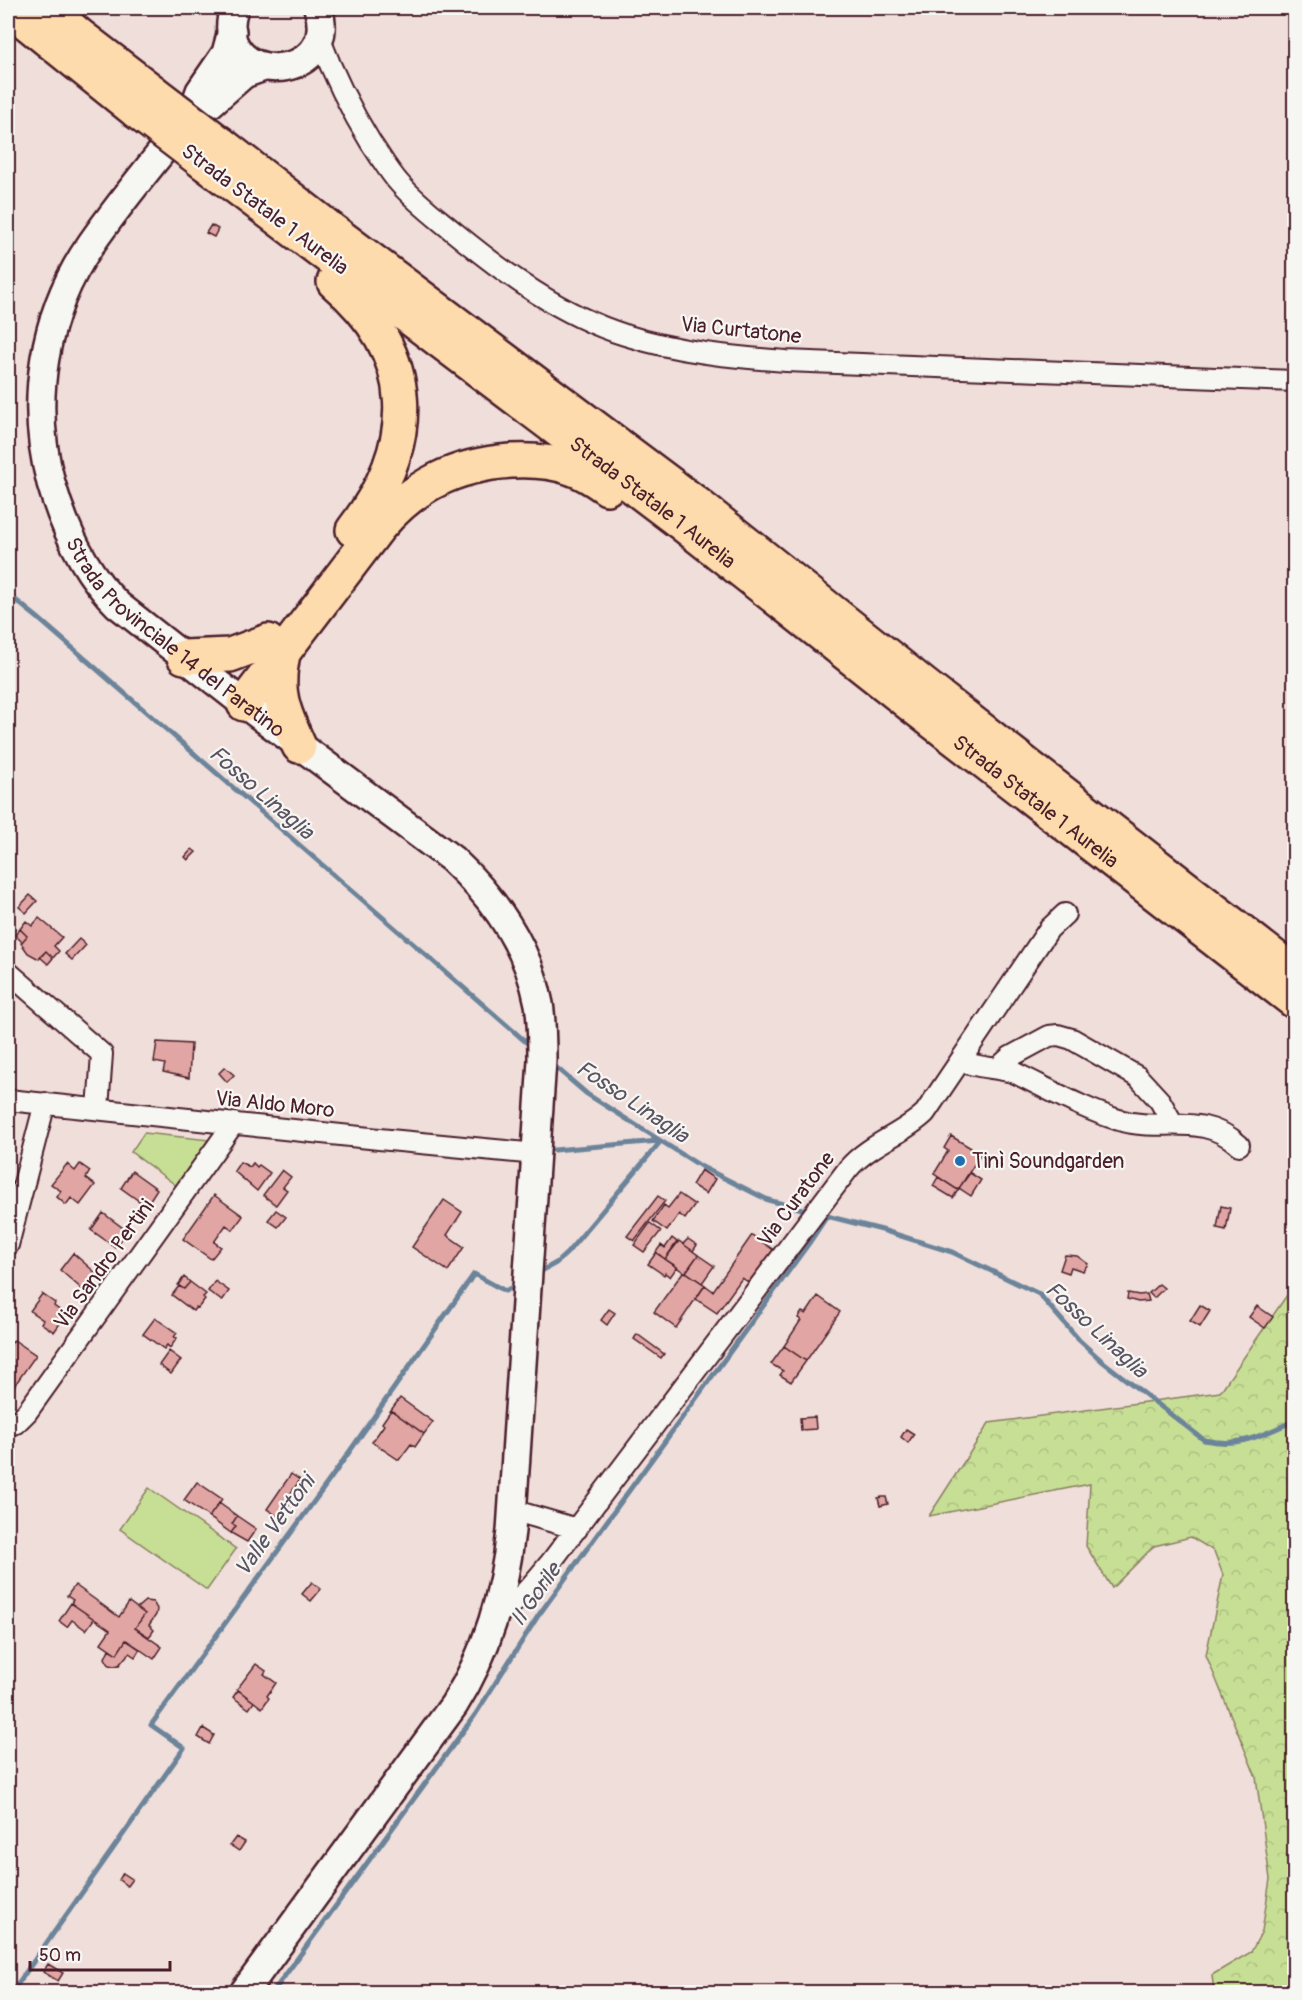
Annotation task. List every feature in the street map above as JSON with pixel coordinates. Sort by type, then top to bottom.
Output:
[{"type":"highway","name":"Strada Statale 1 Aurelia","points":[[8,8],[144,101],[211,152],[333,231],[697,504],[928,688],[1294,972]]},
{"type":"highway","name":"Strada Statale 1 Aurelia","points":[[47,8],[79,35],[144,101]]},
{"type":"highway","name":"Strada Statale 1 Aurelia","points":[[211,152],[318,248],[681,523],[915,708],[1294,1001]]},
{"type":"highway","points":[[236,698],[275,647],[370,508],[388,472],[401,429],[401,392],[395,367],[387,349],[364,311],[332,280],[318,248]]},
{"type":"highway","points":[[183,657],[230,655],[275,647],[389,515],[423,488],[457,471],[517,461],[559,465],[594,479],[657,525],[681,523]]},
{"type":"highway","points":[[275,647],[281,698],[299,746]]},
{"type":"main road","points":[[318,8],[321,20],[319,37]]},
{"type":"main road","name":"Strada Provinciale 14 del Paratino","points":[[233,19],[237,46],[255,64],[264,67],[282,68],[298,63],[313,49],[319,37]]},
{"type":"main road","name":"Strada Provinciale 14 del Paratino","points":[[233,19],[226,53],[200,91],[192,114],[90,245],[67,287],[48,338],[41,376],[41,440],[56,503],[78,553],[103,591],[132,617],[236,698],[452,859],[474,880],[496,906],[526,958],[537,995],[542,1027],[541,1094],[512,1510],[508,1559],[495,1615],[479,1661],[454,1705],[244,1992]]},
{"type":"main road","name":"Strada Provinciale 14 del Paratino","points":[[192,114],[211,103],[244,74],[264,67]]},
{"type":"street","name":"Via Curtatone","points":[[319,37],[348,103],[399,183],[461,238],[519,281],[583,319],[623,335],[666,347],[714,356],[786,361],[1294,381]]},
{"type":"street","name":"Via Curatone","points":[[495,1615],[509,1608],[522,1596],[577,1529],[855,1161],[925,1113],[1049,929],[1065,914]]},
{"type":"street","points":[[8,972],[102,1054],[98,1109]]},
{"type":"street","points":[[998,1068],[1010,1057],[1049,1036],[1058,1035],[1072,1039],[1138,1077],[1160,1101],[1173,1124]]},
{"type":"street","points":[[960,1061],[970,1065],[1012,1072],[1101,1114],[1121,1121],[1203,1126],[1218,1130],[1239,1145]]},
{"type":"street","name":"Via Aldo Moro","points":[[8,1100],[379,1140],[537,1154]]},
{"type":"street","points":[[8,1245],[45,1103]]},
{"type":"street","name":"Via Sandro Pertini","points":[[8,1425],[16,1423],[27,1413],[234,1124]]},
{"type":"street","points":[[512,1510],[577,1529]]},
{"type":"green space","points":[[144,1133],[210,1140],[177,1186],[131,1152]]},
{"type":"green space","points":[[1294,1285],[1294,1992],[1214,1992],[1212,1975],[1251,1952],[1262,1931],[1270,1879],[1256,1777],[1206,1655],[1223,1575],[1214,1551],[1191,1537],[1154,1546],[1112,1588],[1086,1546],[1090,1484],[929,1516],[989,1423],[1220,1392]]},
{"type":"green space","points":[[149,1488],[236,1549],[207,1590],[120,1529]]},
{"type":"building","points":[[211,225],[218,229],[214,237],[206,233]]},
{"type":"building","points":[[192,849],[196,852],[188,860],[185,857]]},
{"type":"building","points":[[30,895],[37,901],[26,913],[19,907]]},
{"type":"building","points":[[39,918],[62,937],[54,946],[59,951],[53,958],[46,951],[39,959],[28,953],[21,943],[27,936],[20,929],[26,921],[32,926]]},
{"type":"building","points":[[20,929],[27,936],[22,942],[15,935]]},
{"type":"building","points":[[79,939],[86,945],[72,960],[65,954]]},
{"type":"building","points":[[46,951],[53,958],[48,964],[40,957]]},
{"type":"building","points":[[157,1042],[191,1044],[189,1078],[163,1072],[165,1064],[154,1062]]},
{"type":"building","points":[[225,1067],[234,1075],[227,1082],[219,1073]]},
{"type":"building","name":"Tinì Soundgarden","points":[[951,1136],[981,1154],[958,1190],[934,1174],[948,1151],[944,1148]]},
{"type":"building","points":[[240,1162],[250,1167],[253,1163],[257,1167],[259,1165],[270,1173],[257,1191],[234,1171]]},
{"type":"building","points":[[67,1164],[75,1171],[80,1164],[90,1171],[86,1178],[95,1185],[80,1205],[71,1198],[66,1205],[57,1197],[61,1191],[51,1184]]},
{"type":"building","points":[[282,1170],[291,1177],[283,1187],[287,1190],[276,1205],[263,1195]]},
{"type":"building","points":[[701,1170],[715,1179],[706,1194],[692,1185]]},
{"type":"building","points":[[132,1171],[157,1189],[146,1206],[121,1188]]},
{"type":"building","points":[[970,1173],[981,1180],[971,1196],[959,1188]]},
{"type":"building","points":[[938,1177],[958,1190],[953,1198],[933,1186]]},
{"type":"building","points":[[679,1194],[695,1205],[685,1219],[679,1214],[667,1231],[653,1221],[664,1205],[668,1208]]},
{"type":"building","points":[[214,1195],[243,1216],[233,1230],[226,1225],[214,1242],[221,1247],[211,1259],[183,1239]]},
{"type":"building","points":[[658,1196],[665,1201],[634,1241],[627,1236]]},
{"type":"building","points":[[444,1200],[462,1212],[447,1235],[464,1247],[448,1271],[412,1247]]},
{"type":"building","points":[[1221,1206],[1230,1208],[1226,1230],[1217,1228]]},
{"type":"building","points":[[276,1210],[286,1217],[278,1227],[268,1220]]},
{"type":"building","points":[[103,1213],[127,1231],[115,1247],[91,1230]]},
{"type":"building","points":[[650,1223],[661,1231],[644,1252],[634,1245]]},
{"type":"building","points":[[752,1235],[775,1251],[751,1284],[742,1278],[717,1313],[696,1299],[705,1285],[713,1291]]},
{"type":"building","points":[[672,1238],[677,1242],[665,1259],[656,1252],[661,1245],[665,1248]]},
{"type":"building","points":[[688,1239],[697,1245],[693,1251],[683,1244]]},
{"type":"building","points":[[679,1241],[698,1255],[685,1273],[665,1259]]},
{"type":"building","points":[[73,1253],[97,1274],[84,1291],[60,1270]]},
{"type":"building","points":[[656,1253],[677,1267],[670,1277],[648,1264]]},
{"type":"building","points":[[698,1255],[714,1266],[702,1283],[686,1272]]},
{"type":"building","points":[[1065,1255],[1077,1256],[1088,1264],[1083,1271],[1071,1267],[1069,1273],[1060,1270]]},
{"type":"building","points":[[683,1272],[705,1285],[676,1328],[654,1312]]},
{"type":"building","points":[[184,1277],[190,1282],[184,1289],[178,1285]]},
{"type":"building","points":[[215,1281],[229,1291],[222,1301],[208,1291]]},
{"type":"building","points":[[190,1282],[206,1294],[203,1297],[205,1299],[193,1311],[172,1295],[179,1286],[184,1289]]},
{"type":"building","points":[[1159,1284],[1164,1288],[1154,1298],[1149,1293]]},
{"type":"building","points":[[1128,1293],[1147,1294],[1149,1301],[1138,1302],[1127,1299]]},
{"type":"building","points":[[42,1294],[66,1315],[54,1332],[30,1311]]},
{"type":"building","points":[[818,1296],[840,1312],[806,1361],[784,1346],[801,1320],[798,1318],[802,1312],[806,1314]]},
{"type":"building","points":[[1200,1305],[1210,1311],[1200,1327],[1190,1321]]},
{"type":"building","points":[[1257,1306],[1273,1317],[1265,1328],[1249,1317]]},
{"type":"building","points":[[609,1309],[615,1313],[607,1325],[601,1320]]},
{"type":"building","points":[[155,1318],[177,1333],[174,1337],[177,1338],[170,1348],[167,1345],[164,1349],[143,1334]]},
{"type":"building","points":[[637,1334],[664,1354],[661,1358],[634,1339]]},
{"type":"building","points":[[14,1340],[36,1355],[12,1389],[8,1386],[8,1353],[9,1346]]},
{"type":"building","points":[[784,1346],[806,1361],[791,1382],[780,1375],[783,1371],[771,1364]]},
{"type":"building","points":[[169,1351],[181,1360],[171,1374],[159,1365]]},
{"type":"building","points":[[400,1398],[433,1422],[424,1434],[391,1410]]},
{"type":"building","points":[[391,1410],[424,1434],[415,1447],[411,1444],[399,1460],[372,1442]]},
{"type":"building","points":[[815,1417],[816,1429],[801,1430],[800,1418]]},
{"type":"building","points":[[906,1429],[914,1434],[908,1443],[901,1437]]},
{"type":"building","points":[[291,1474],[300,1480],[291,1493],[296,1495],[280,1518],[267,1509]]},
{"type":"building","points":[[197,1482],[222,1499],[209,1517],[184,1500]]},
{"type":"building","points":[[886,1497],[888,1504],[880,1506],[878,1498]]},
{"type":"building","points":[[219,1503],[237,1516],[232,1524],[236,1526],[231,1533],[209,1517]]},
{"type":"building","points":[[237,1516],[256,1529],[247,1542],[231,1533],[236,1526],[232,1524]]},
{"type":"building","points":[[312,1582],[321,1589],[311,1601],[302,1594]]},
{"type":"building","points":[[75,1585],[119,1617],[129,1602],[145,1614],[135,1628],[162,1647],[154,1659],[126,1640],[117,1654],[101,1643],[110,1630],[71,1603],[73,1600],[67,1596]]},
{"type":"building","points":[[145,1601],[153,1602],[157,1609],[149,1625],[154,1630],[149,1637],[135,1628],[145,1614],[137,1608]]},
{"type":"building","points":[[71,1603],[94,1619],[86,1630],[72,1620],[67,1627],[59,1621]]},
{"type":"building","points":[[126,1640],[140,1649],[135,1657],[129,1653],[119,1665],[109,1665],[105,1658],[109,1649],[117,1654]]},
{"type":"building","points":[[256,1664],[266,1671],[264,1674],[276,1683],[262,1708],[237,1689]]},
{"type":"building","points":[[238,1690],[254,1702],[249,1709],[233,1697]]},
{"type":"building","points":[[203,1728],[214,1735],[209,1744],[198,1737]]},
{"type":"building","points":[[236,1837],[245,1842],[239,1851],[230,1845]]},
{"type":"building","points":[[123,1873],[132,1879],[127,1886],[119,1880]]},
{"type":"building","points":[[48,1964],[63,1973],[58,1981],[43,1972]]},
{"type":"waterway","name":"Fosso Linaglia","points":[[8,594],[533,1048]]},
{"type":"waterway","name":"Fosso Linaglia","points":[[552,1064],[587,1094],[702,1167],[768,1200],[810,1211]]},
{"type":"waterway","points":[[554,1150],[659,1141]]},
{"type":"waterway","name":"Valle Vettoni","points":[[536,1274],[556,1263],[567,1253],[661,1141]]},
{"type":"waterway","name":"Fosso Linaglia","points":[[819,1214],[882,1230],[952,1252],[1039,1294],[1079,1340],[1102,1361],[1204,1440],[1229,1442],[1250,1439],[1294,1421]]},
{"type":"waterway","name":"Il Gorile","points":[[273,1992],[475,1715],[538,1616],[827,1216]]},
{"type":"waterway","name":"Valle Vettoni","points":[[12,1992],[184,1748],[151,1725],[331,1478],[474,1274],[505,1291],[520,1283]]},
{"type":"place","name":"Tinì Soundgarden","points":[[960,1161]]}]
